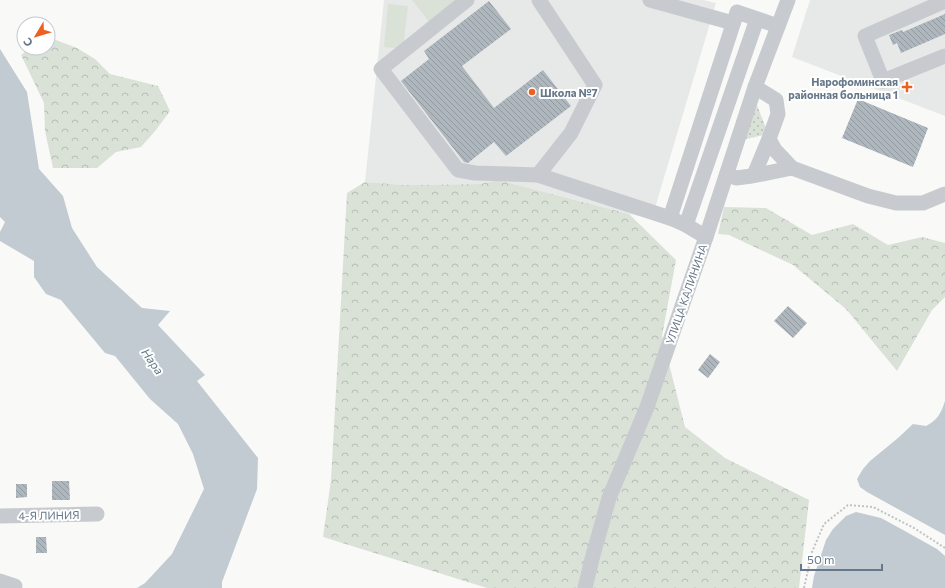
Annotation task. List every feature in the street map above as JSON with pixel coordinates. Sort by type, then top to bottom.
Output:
[{"type":"street","points":[[466,0],[381,69],[458,170],[475,173],[538,175],[670,218],[686,225],[706,237]]},
{"type":"street","points":[[538,175],[571,133],[595,85],[539,0]]},
{"type":"street","points":[[650,0],[733,23]]},
{"type":"street","name":"УЛИЦА КАЛИНИНА","points":[[585,588],[609,498],[647,406],[706,237],[755,87],[788,0]]},
{"type":"street","points":[[945,2],[931,4],[865,36],[883,81],[945,56]]},
{"type":"street","points":[[670,218],[737,12],[778,26]]},
{"type":"street","points":[[686,225],[757,19]]},
{"type":"street","points":[[754,175],[770,138],[778,114],[776,100],[755,87]]},
{"type":"street","points":[[770,138],[775,150],[792,168],[868,196],[896,203],[923,203],[945,194]]},
{"type":"street","points":[[727,174],[736,178],[792,168]]},
{"type":"street","name":"4-Я ЛИНИЯ","points":[[0,516],[97,514]]},
{"type":"street","points":[[0,581],[15,586],[14,588]]},
{"type":"path","points":[[804,588],[812,552],[824,524],[848,505],[873,507],[914,528],[945,548]]},
{"type":"shaded area","name":"Школа №7","points":[[384,0],[703,0],[716,3],[652,218],[629,214],[498,180],[480,184],[404,185],[365,182]]},
{"type":"shaded area","name":"Нарофоминская районная больница 1","points":[[810,0],[945,0],[945,116],[792,57]]},
{"type":"green space","points":[[412,0],[460,0],[430,23]]},
{"type":"green space","points":[[388,4],[408,6],[403,49],[384,47]]},
{"type":"green space","points":[[56,40],[77,48],[95,59],[110,74],[158,86],[170,111],[141,147],[116,152],[97,168],[53,168],[45,131],[44,103],[21,56],[56,56]]},
{"type":"green space","points":[[757,105],[766,128],[764,135],[744,139]]},
{"type":"green space","points":[[498,180],[629,214],[676,260],[662,336],[685,427],[725,458],[809,500],[799,588],[487,588],[323,537],[331,480],[347,193],[365,182],[404,185],[480,184]]},
{"type":"green space","points":[[724,207],[766,208],[812,235],[853,224],[888,245],[922,237],[945,243],[945,297],[932,310],[897,371],[846,309],[793,265],[729,235],[718,234]]},
{"type":"water","name":"Нара","points":[[0,49],[27,92],[39,169],[63,196],[72,228],[97,267],[142,308],[170,311],[158,325],[205,375],[197,381],[258,458],[257,489],[222,582],[222,588],[137,588],[145,583],[172,554],[204,489],[193,454],[178,424],[150,399],[115,356],[105,353],[61,300],[46,294],[34,277],[34,261],[0,241],[0,232],[5,222],[0,217]]},
{"type":"water","points":[[945,401],[945,535],[867,492],[860,487],[857,479],[870,461],[913,424],[926,426],[936,419],[942,410]]},
{"type":"water","points":[[856,512],[881,518],[937,549],[945,556],[945,588],[812,588],[814,576],[826,540],[833,529],[846,516]]},
{"type":"building","points":[[489,1],[511,29],[462,66],[494,108],[543,70],[571,106],[506,156],[494,142],[468,163],[464,162],[401,81],[429,59],[424,51]]},
{"type":"building","points":[[945,14],[945,34],[901,53],[897,43],[893,45],[889,35],[902,30],[903,32]]},
{"type":"building","points":[[858,99],[928,128],[913,167],[842,138]]},
{"type":"building","points":[[788,306],[807,323],[793,338],[774,321]]},
{"type":"building","points":[[710,354],[720,362],[708,378],[698,370]]},
{"type":"building","points":[[52,481],[69,481],[70,500],[52,500]]},
{"type":"building","points":[[16,484],[27,484],[27,497],[16,498]]},
{"type":"building","points":[[36,537],[46,537],[47,553],[36,553]]},
{"type":"place","name":"Нарофоминская районная больница 1","points":[[907,87]]},
{"type":"place","name":"Школа №7","points":[[532,92]]}]
